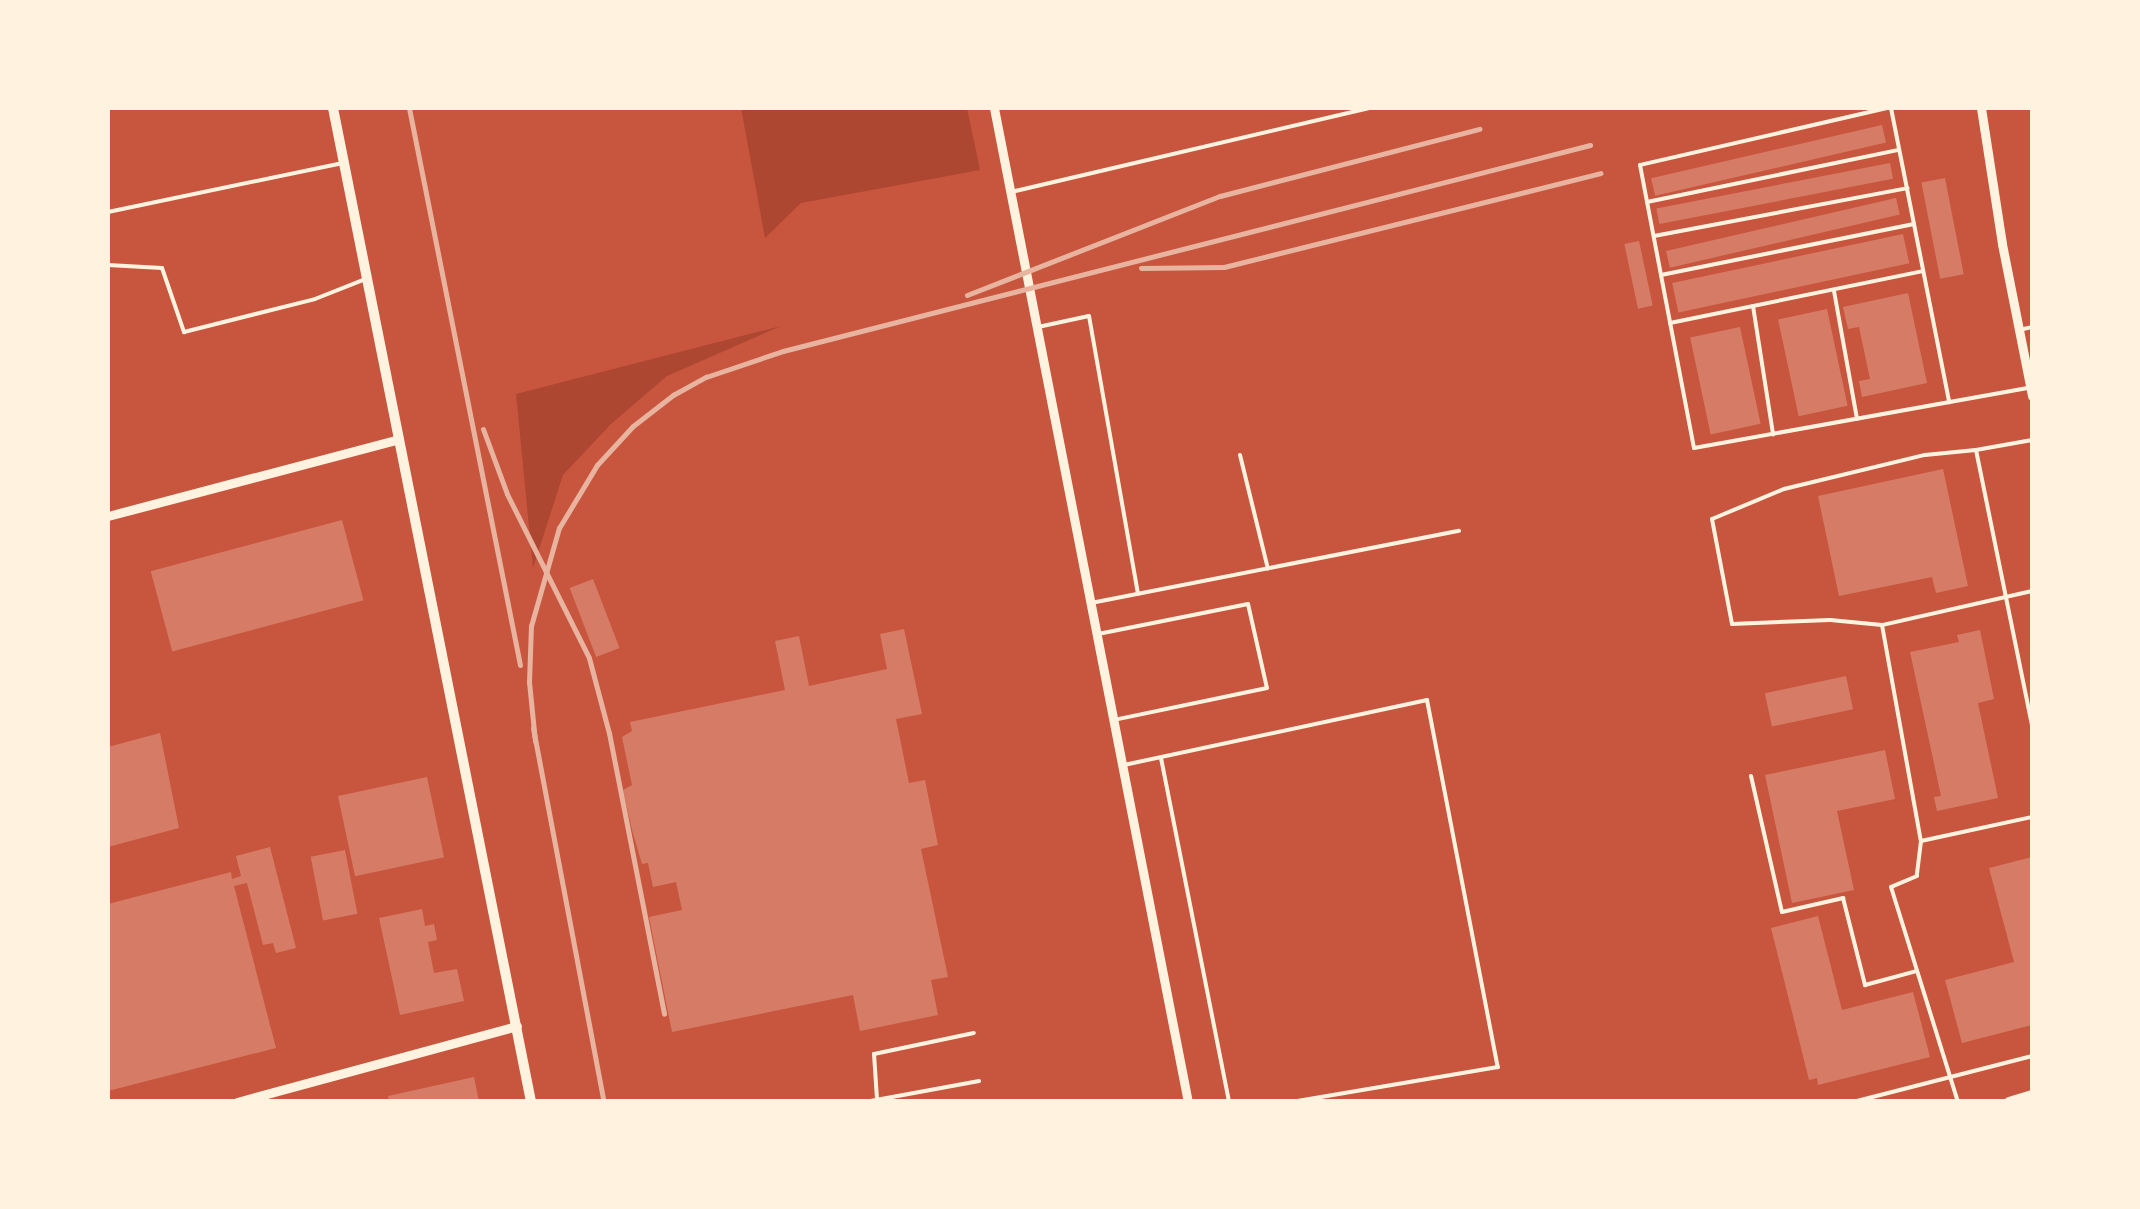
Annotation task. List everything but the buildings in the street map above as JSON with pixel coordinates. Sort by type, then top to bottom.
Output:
[{"type":"street","points":[[333,108],[531,1102]]},
{"type":"street","points":[[994,108],[1188,1102]]},
{"type":"street","points":[[1982,108],[2032,392]]},
{"type":"street","points":[[108,516],[400,439]]},
{"type":"street","points":[[237,1102],[517,1026]]},
{"type":"street","points":[[2009,1102],[2032,1096]]},
{"type":"lane","points":[[1011,192],[1368,108]]},
{"type":"lane","points":[[1949,402],[1889,108],[1640,165],[1694,448],[1949,402],[2032,392]]},
{"type":"lane","points":[[1647,202],[1900,150]]},
{"type":"lane","points":[[108,212],[344,162]]},
{"type":"lane","points":[[1654,236],[1907,188]]},
{"type":"lane","points":[[1661,276],[1914,224]]},
{"type":"lane","points":[[108,265],[162,268],[184,332],[315,300],[367,278]]},
{"type":"lane","points":[[1670,323],[1923,271]]},
{"type":"lane","points":[[1834,289],[1856,419]]},
{"type":"lane","points":[[1753,306],[1773,434]]},
{"type":"lane","points":[[1038,327],[1089,316],[1138,594]]},
{"type":"lane","points":[[2019,330],[2032,327]]},
{"type":"lane","points":[[2032,440],[1925,456],[1784,488],[1712,519],[1732,624],[1830,620],[1882,626],[2032,591]]},
{"type":"lane","points":[[1976,450],[2032,726]]},
{"type":"lane","points":[[1240,456],[1268,569]]},
{"type":"lane","points":[[1092,604],[1459,531]]},
{"type":"lane","points":[[1097,634],[1248,604],[1267,688],[1114,720]]},
{"type":"lane","points":[[1882,626],[1921,841],[1917,876],[1890,887],[1958,1102]]},
{"type":"lane","points":[[1123,765],[1427,700],[1498,1068],[1290,1102]]},
{"type":"lane","points":[[1160,757],[1229,1102]]},
{"type":"lane","points":[[1752,776],[1782,912],[1843,898],[1866,984],[1917,971]]},
{"type":"lane","points":[[1921,841],[2032,817]]},
{"type":"lane","points":[[877,1100],[874,1054],[974,1033]]},
{"type":"lane","points":[[1854,1102],[2032,1056]]},
{"type":"lane","points":[[866,1102],[979,1081]]},
{"type":"shaded area","points":[[741,108],[967,108],[980,170],[801,203],[765,238]]},
{"type":"shaded area","points":[[781,326],[667,376],[611,424],[563,475],[533,568],[516,394]]},
{"type":"railway","points":[[409,108],[520,665]]},
{"type":"railway","points":[[967,295],[1220,196],[1479,129]]},
{"type":"railway","points":[[535,741],[529,682],[531,626],[559,528],[597,465],[633,426],[673,395],[706,377],[783,351],[1590,145]]},
{"type":"railway","points":[[1141,268],[1224,267],[1600,173]]},
{"type":"railway","points":[[483,429],[507,494],[589,658],[609,733],[664,1014]]},
{"type":"railway","points":[[533,728],[604,1102]]}]
